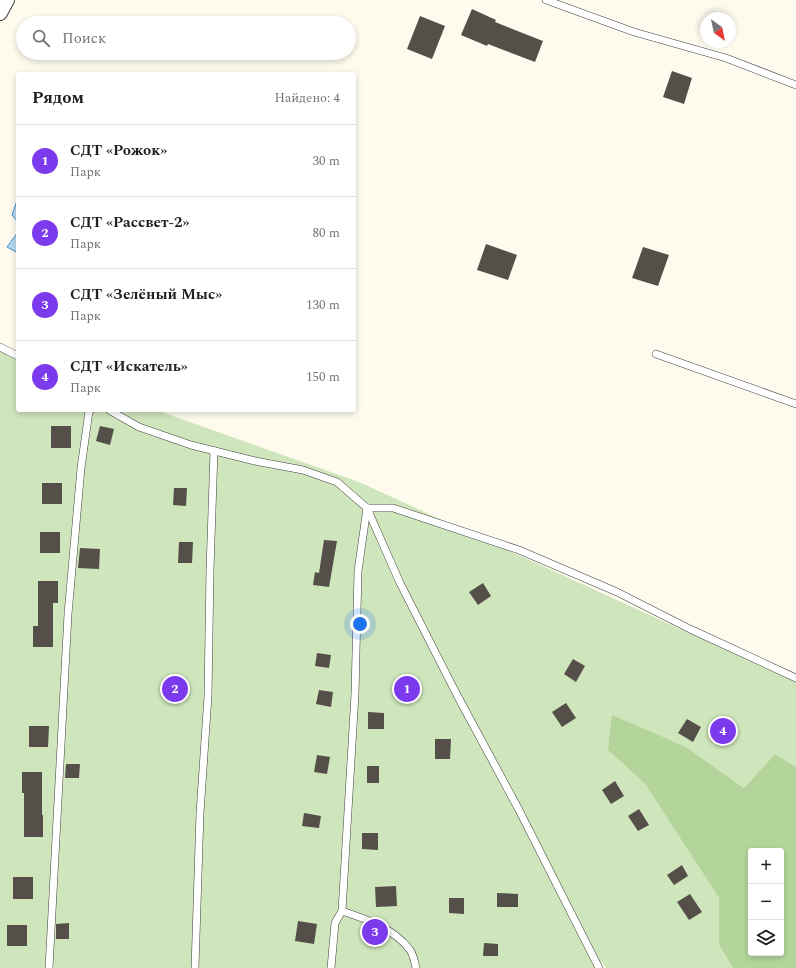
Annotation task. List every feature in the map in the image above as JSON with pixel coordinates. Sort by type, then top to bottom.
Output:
[{"type":"street","points":[[0,13],[7,0]]},
{"type":"lane","points":[[546,0],[634,32],[726,58],[796,86]]},
{"type":"lane","points":[[0,347],[16,355]]},
{"type":"lane","points":[[656,354],[796,404]]},
{"type":"lane","points":[[49,968],[68,614],[81,468],[89,412]]},
{"type":"lane","points":[[113,412],[140,427],[191,445],[255,461],[303,470],[336,482],[367,508],[400,583],[519,810],[599,968]]},
{"type":"lane","points":[[194,968],[200,813],[208,696],[214,451]]},
{"type":"lane","points":[[367,508],[393,508],[519,550],[617,592],[690,629],[796,678]]},
{"type":"lane","points":[[331,968],[335,923],[342,911],[355,694],[358,571],[367,508]]},
{"type":"lane","points":[[342,911],[362,917],[393,933],[411,951],[416,968]]},
{"type":"green space","points":[[0,345],[16,352],[16,412],[162,412],[359,482],[796,682],[796,767],[775,754],[744,788],[686,747],[608,750],[645,784],[719,898],[719,945],[733,968],[606,968],[601,961],[601,968],[0,968]]},
{"type":"green space","points":[[612,715],[686,747],[744,788],[775,754],[796,767],[796,968],[733,968],[719,945],[719,898],[645,784],[608,750]]},
{"type":"water","points":[[16,204],[16,220],[12,215]]},
{"type":"water","points":[[16,235],[16,252],[7,247]]},
{"type":"building","points":[[472,9],[496,20],[495,22],[543,41],[535,62],[488,44],[487,46],[461,35]]},
{"type":"building","points":[[420,16],[445,26],[432,59],[407,49]]},
{"type":"building","points":[[672,71],[692,78],[684,104],[663,97]]},
{"type":"building","points":[[486,244],[517,255],[508,280],[477,270]]},
{"type":"building","points":[[643,247],[669,255],[658,286],[632,278]]},
{"type":"building","points":[[51,426],[71,426],[71,448],[51,448]]},
{"type":"building","points":[[100,426],[114,429],[110,445],[96,441]]},
{"type":"building","points":[[42,483],[62,483],[62,504],[42,504]]},
{"type":"building","points":[[174,488],[187,488],[186,506],[173,505]]},
{"type":"building","points":[[40,532],[60,532],[60,553],[40,553]]},
{"type":"building","points":[[324,540],[337,541],[329,587],[313,585],[315,572],[319,573]]},
{"type":"building","points":[[179,542],[193,542],[192,563],[178,563]]},
{"type":"building","points":[[80,548],[100,549],[99,569],[78,568]]},
{"type":"building","points":[[38,581],[58,581],[58,603],[53,603],[53,647],[33,647],[33,626],[38,626]]},
{"type":"building","points":[[483,583],[491,596],[478,605],[469,592]]},
{"type":"building","points":[[317,653],[331,655],[329,668],[315,666]]},
{"type":"building","points":[[573,659],[585,666],[576,682],[564,674]]},
{"type":"building","points":[[319,690],[333,692],[331,707],[316,704]]},
{"type":"building","points":[[566,703],[576,718],[562,727],[552,712]]},
{"type":"building","points":[[368,712],[384,713],[384,729],[368,729]]},
{"type":"building","points":[[687,719],[701,727],[693,742],[678,733]]},
{"type":"building","points":[[29,726],[49,726],[48,747],[29,747]]},
{"type":"building","points":[[435,739],[451,739],[450,759],[435,759]]},
{"type":"building","points":[[317,755],[330,757],[327,774],[314,772]]},
{"type":"building","points":[[66,764],[80,764],[79,778],[65,778]]},
{"type":"building","points":[[367,766],[379,766],[379,783],[367,783]]},
{"type":"building","points":[[22,772],[42,772],[43,837],[24,837],[24,793],[22,793]]},
{"type":"building","points":[[615,781],[624,796],[611,804],[602,790]]},
{"type":"building","points":[[639,809],[649,825],[638,831],[628,816]]},
{"type":"building","points":[[304,813],[321,816],[319,828],[302,826]]},
{"type":"building","points":[[362,833],[378,833],[378,850],[362,849]]},
{"type":"building","points":[[682,865],[688,876],[674,885],[667,875]]},
{"type":"building","points":[[13,877],[33,877],[33,899],[13,899]]},
{"type":"building","points":[[396,886],[397,906],[376,907],[375,887]]},
{"type":"building","points":[[497,893],[518,894],[518,907],[497,907]]},
{"type":"building","points":[[690,894],[702,912],[689,920],[677,902]]},
{"type":"building","points":[[449,898],[464,898],[464,914],[449,913]]},
{"type":"building","points":[[298,921],[317,924],[314,944],[295,941]]},
{"type":"building","points":[[69,923],[69,939],[56,939],[56,924]]},
{"type":"building","points":[[7,925],[27,925],[27,946],[7,946]]},
{"type":"building","points":[[484,943],[498,944],[498,956],[483,956]]},
{"type":"place","name":"СДТ «Рассвет-2»","points":[[175,689]]},
{"type":"place","name":"СДТ «Рожок»","points":[[407,689]]},
{"type":"place","name":"СДТ «Искатель»","points":[[723,731]]},
{"type":"place","name":"СДТ «Зелёный Мыс»","points":[[375,932]]}]
